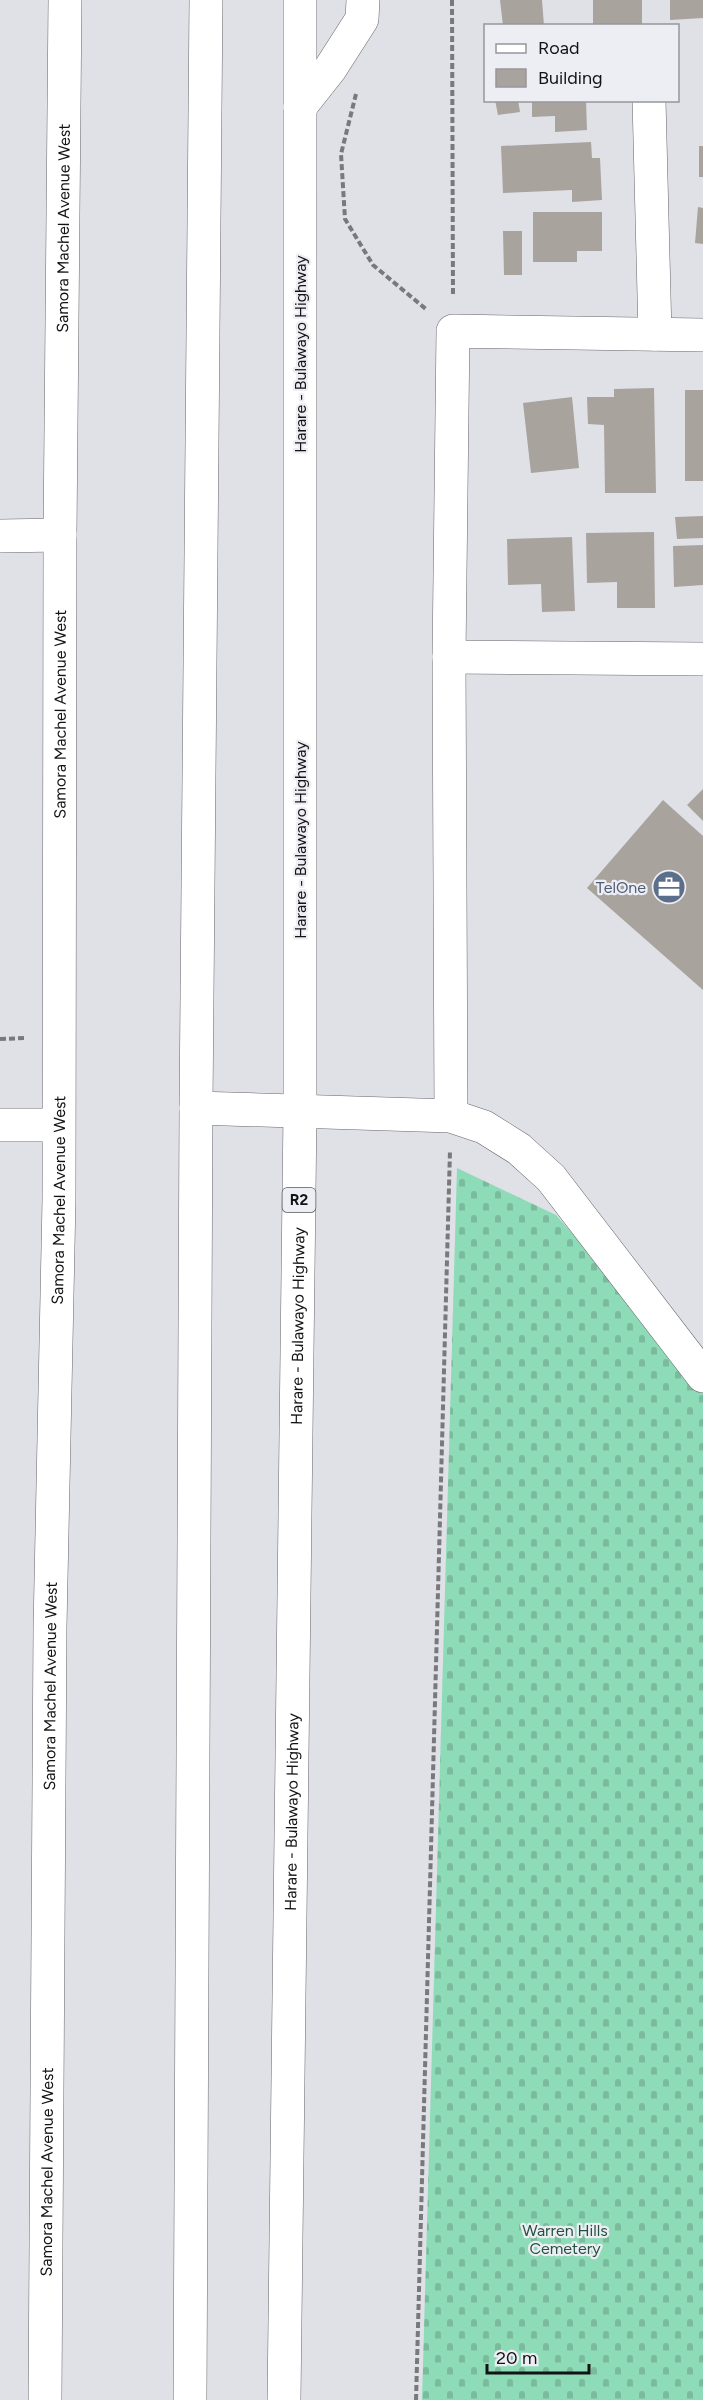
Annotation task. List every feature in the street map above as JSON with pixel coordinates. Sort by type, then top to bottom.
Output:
[{"type":"main road","name":"Samora Machel Avenue West","points":[[45,2400],[50,1640],[58,1125],[65,0]]},
{"type":"main road","points":[[190,2400],[196,1108],[206,0]]},
{"type":"main road","name":"Harare - Bulawayo Highway","points":[[284,2400],[300,1112],[300,0]]},
{"type":"main road","points":[[300,107],[330,69],[363,19],[363,0]]},
{"type":"main road","points":[[649,102],[655,334]]},
{"type":"main road","points":[[451,1116],[449,657],[453,331],[703,335]]},
{"type":"main road","points":[[0,536],[60,535]]},
{"type":"main road","points":[[449,657],[703,659]]},
{"type":"main road","points":[[196,1108],[451,1116],[484,1127],[519,1149],[551,1178],[703,1376]]},
{"type":"main road","points":[[0,1125],[58,1125]]},
{"type":"path","points":[[452,0],[453,331]]},
{"type":"path","points":[[357,88],[341,154],[345,219],[373,265],[453,331]]},
{"type":"path","points":[[416,2400],[451,1116]]},
{"type":"green space","name":"Warren Hills Cemetery","points":[[457,1168],[556,1215],[703,1382],[703,2400],[422,2400]]},
{"type":"building","points":[[500,0],[542,0],[544,24],[503,24]]},
{"type":"building","points":[[593,0],[642,0],[642,24],[593,24]]},
{"type":"building","points":[[670,0],[703,0],[703,18],[670,20]]},
{"type":"building","points":[[495,102],[518,102],[520,112],[498,115]]},
{"type":"building","points":[[532,102],[586,102],[587,130],[555,132],[555,116],[532,117]]},
{"type":"building","points":[[591,142],[592,158],[600,158],[602,200],[572,202],[572,190],[503,193],[501,146]]},
{"type":"building","points":[[699,146],[703,146],[703,177],[699,177]]},
{"type":"building","points":[[698,207],[703,208],[703,244],[695,243]]},
{"type":"building","points":[[533,212],[602,212],[602,251],[577,251],[577,262],[533,262]]},
{"type":"building","points":[[503,231],[522,231],[522,275],[504,275]]},
{"type":"building","points":[[654,388],[656,493],[605,493],[604,425],[588,424],[587,397],[614,397],[614,389]]},
{"type":"building","points":[[685,390],[703,390],[703,481],[685,481]]},
{"type":"building","points":[[572,397],[579,468],[531,473],[523,403]]},
{"type":"building","points":[[703,516],[703,538],[677,539],[675,517]]},
{"type":"building","points":[[654,532],[655,608],[617,608],[617,582],[587,583],[586,533]]},
{"type":"building","points":[[572,537],[575,611],[542,612],[541,584],[508,585],[507,539]]},
{"type":"building","points":[[703,545],[703,585],[674,587],[673,546]]},
{"type":"building","points":[[703,789],[703,821],[687,805]]},
{"type":"building","points":[[663,800],[703,836],[703,990],[587,888]]},
{"type":"place","name":"TelOne","points":[[669,887]]}]
